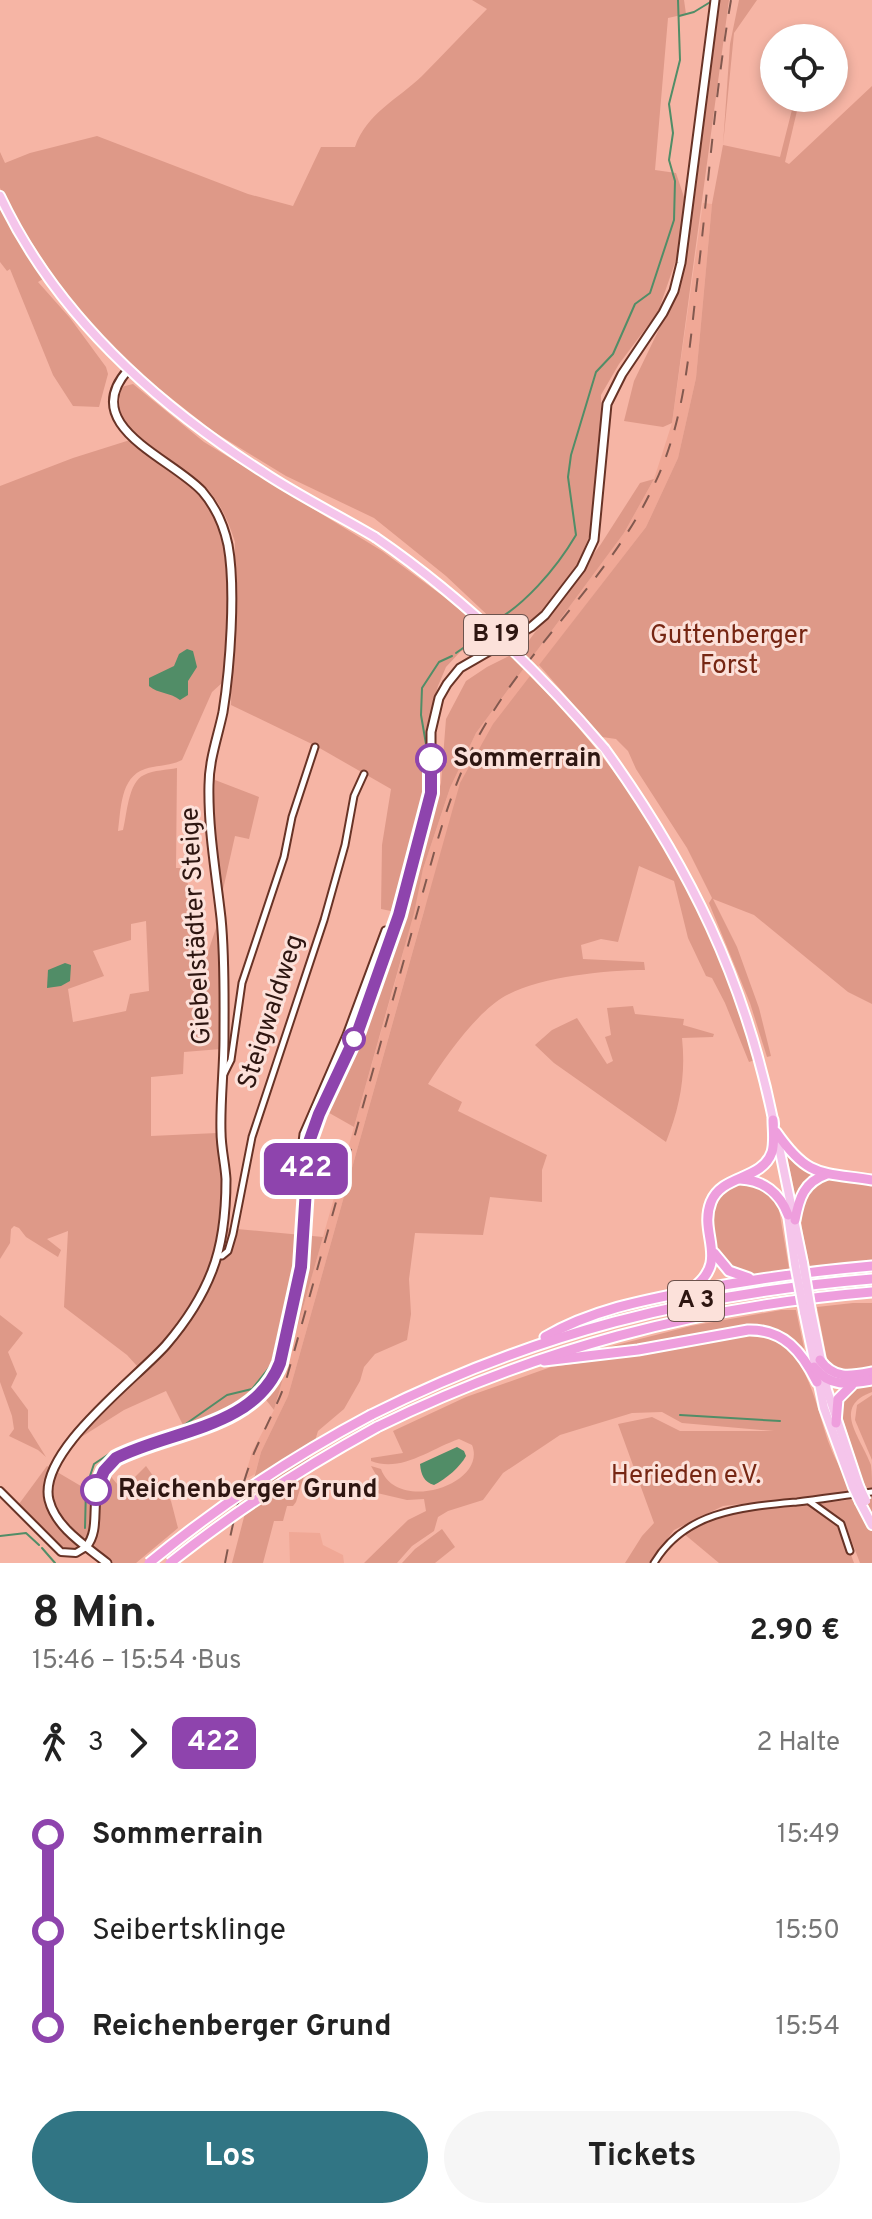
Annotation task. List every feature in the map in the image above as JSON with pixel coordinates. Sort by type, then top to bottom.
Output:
[{"type":"highway","points":[[756,1279],[729,1271],[713,1252],[708,1217],[711,1203],[719,1190],[756,1171],[768,1160],[773,1149],[773,1120]]},
{"type":"highway","name":"B 19","points":[[776,1132],[798,1161],[811,1169],[833,1174]]},
{"type":"highway","points":[[792,1218],[806,1188],[818,1178],[833,1174],[872,1180]]},
{"type":"highway","name":"B 19","points":[[736,1179],[752,1180],[767,1186],[782,1201],[792,1218]]},
{"type":"highway","name":"A 3","points":[[687,1292],[705,1276],[713,1252]]},
{"type":"highway","name":"A 3","points":[[524,1348],[557,1329],[601,1312],[756,1279],[872,1266]]},
{"type":"highway","name":"A 3","points":[[149,1563],[228,1502],[318,1444],[435,1384],[524,1348],[611,1321],[699,1301],[872,1279]]},
{"type":"highway","name":"A 3","points":[[170,1563],[277,1485],[377,1427],[430,1401],[528,1362],[610,1336],[685,1318],[856,1293],[872,1295]]},
{"type":"highway","points":[[528,1362],[617,1353],[760,1330],[778,1335],[793,1345],[820,1380],[840,1384],[872,1372]]},
{"type":"highway","points":[[817,1363],[820,1380]]},
{"type":"highway","points":[[817,1363],[832,1373],[852,1380],[872,1380]]},
{"type":"highway","points":[[836,1423],[836,1406],[852,1380]]},
{"type":"main road","points":[[107,1563],[86,1547],[93,1535],[95,1492],[109,1463],[126,1453],[221,1420],[249,1404],[274,1378],[280,1363],[301,1267],[301,1191],[309,1142],[399,915],[431,793],[431,732],[439,698],[460,668],[531,627],[545,615],[581,568],[594,540],[607,404],[622,374],[663,313],[674,291],[681,263],[715,0]]},
{"type":"main road","name":"B 19","points":[[0,196],[39,264],[74,313],[128,370],[221,444],[264,473],[375,537],[459,600],[558,695],[605,749],[667,840],[714,931],[749,1024],[776,1132],[817,1363]]},
{"type":"main road","name":"Giebelstädter Steige","points":[[86,1547],[58,1519],[48,1498],[47,1484],[51,1469],[103,1405],[179,1329],[210,1276],[217,1255],[226,1198],[221,1136],[221,921],[209,824],[209,780],[227,685],[228,545],[221,521],[205,494],[184,474],[132,438],[119,423],[112,404],[114,392],[128,370]]},
{"type":"main road","points":[[820,1380],[856,1486]]},
{"type":"main road","points":[[820,1380],[829,1423],[872,1525]]},
{"type":"main road","points":[[863,1502],[872,1513]]},
{"type":"street","points":[[223,1075],[231,1060],[242,983],[284,857],[292,817],[315,747]]},
{"type":"street","name":"Steigwaldweg","points":[[217,1255],[225,1254],[233,1234],[252,1137],[324,920],[345,845],[354,796],[364,774]]},
{"type":"street","points":[[350,1037],[385,930]]},
{"type":"street","points":[[0,1491],[61,1552],[70,1555],[86,1547]]},
{"type":"street","points":[[654,1563],[662,1549],[681,1531],[705,1518],[742,1508],[872,1492]]},
{"type":"street","points":[[808,1500],[841,1524],[850,1551]]},
{"type":"shaded area","points":[[703,203],[712,204],[696,378],[678,458],[646,527],[494,724],[424,911],[288,1396],[261,1452],[255,1474],[244,1480],[252,1452],[274,1410],[401,961],[423,869],[450,788],[476,733],[624,533],[654,479],[672,423]]},
{"type":"shaded area","points":[[187,649],[193,651],[197,667],[188,681],[188,695],[180,700],[149,686],[149,678],[174,666],[179,654]]},
{"type":"shaded area","points":[[65,963],[71,965],[70,981],[47,988],[48,970]]},
{"type":"shaded area","points":[[457,1447],[466,1456],[460,1464],[434,1485],[428,1482],[422,1475],[420,1464]]},
{"type":"shaded area","points":[[289,1532],[320,1533],[323,1545],[343,1555],[344,1563],[290,1563]]},
{"type":"green space","points":[[472,0],[684,0],[686,14],[668,18],[655,170],[676,173],[685,200],[694,202],[720,0],[729,0],[672,423],[663,427],[624,421],[634,381],[676,294],[684,258],[677,257],[658,312],[619,364],[601,395],[601,437],[592,529],[576,569],[538,618],[507,638],[499,626],[446,576],[374,518],[286,476],[214,432],[120,358],[76,310],[15,217],[0,188],[0,152],[5,163],[30,153],[97,136],[248,194],[293,206],[321,147],[355,147],[375,116],[422,76],[487,9]]},
{"type":"green space","points":[[739,0],[757,0],[734,33],[723,145],[730,44]]},
{"type":"green space","name":"Guttenberger Forst","points":[[872,86],[872,1004],[848,992],[754,915],[713,899],[737,947],[759,1008],[771,1056],[767,1057],[750,1003],[709,903],[712,898],[687,848],[636,769],[628,751],[616,739],[602,737],[539,665],[646,527],[678,458],[696,378],[712,204],[723,145],[780,157],[791,112],[797,112],[785,162],[789,164],[844,112],[848,112]]},
{"type":"green space","points":[[0,209],[43,279],[38,282],[70,318],[106,367],[108,374],[99,407],[73,406],[53,375],[10,269],[7,271],[0,262]]},
{"type":"green space","points":[[133,384],[204,442],[382,551],[487,633],[460,652],[446,667],[438,686],[426,730],[421,807],[391,911],[381,909],[382,845],[391,789],[316,746],[231,705],[235,542],[224,514],[206,488],[141,441],[121,419],[116,405],[117,388]]},
{"type":"green space","points":[[130,440],[169,466],[203,497],[215,517],[227,562],[228,611],[223,682],[212,692],[182,760],[145,769],[131,779],[123,795],[118,831],[123,830],[131,792],[139,779],[152,772],[177,768],[176,868],[182,868],[202,922],[199,963],[205,961],[218,922],[221,1049],[184,1052],[183,1074],[151,1077],[151,1136],[217,1133],[222,1193],[219,1226],[214,1250],[197,1292],[172,1331],[138,1367],[64,1307],[68,1231],[47,1239],[61,1250],[58,1257],[14,1226],[10,1243],[0,1259],[0,486]],"holes":[[[146,921],[149,991],[130,994],[126,1011],[73,1022],[68,989],[104,976],[93,951],[131,940],[131,924]]]},
{"type":"green space","points":[[654,479],[624,533],[476,733],[450,788],[423,869],[414,913],[354,1127],[324,1110],[403,912],[441,783],[446,719],[466,681],[525,648],[601,544],[640,483]]},
{"type":"green space","points":[[530,676],[588,739],[662,842],[703,917],[720,956],[755,1060],[749,1062],[725,1003],[712,978],[706,976],[688,938],[674,881],[639,866],[618,942],[601,939],[581,945],[583,959],[644,962],[645,970],[554,979],[505,996],[473,1024],[428,1084],[462,1102],[458,1111],[547,1155],[542,1170],[542,1202],[490,1197],[483,1235],[415,1233],[409,1279],[411,1314],[407,1340],[375,1354],[364,1367],[360,1381],[344,1409],[318,1431],[296,1502],[293,1506],[287,1506],[283,1521],[274,1521],[263,1563],[232,1563],[261,1452],[288,1396],[460,783],[493,724]]},
{"type":"green space","points":[[215,780],[259,797],[249,839],[235,836],[222,894],[213,823]]},
{"type":"green space","points":[[633,1006],[635,1014],[684,1019],[683,1025],[714,1034],[713,1037],[682,1038],[681,1091],[666,1142],[554,1063],[535,1045],[552,1030],[577,1018],[607,1064],[613,1061],[605,1037],[611,1035],[607,1008]]},
{"type":"green space","points":[[787,1156],[804,1168],[822,1174],[796,1199]]},
{"type":"green space","points":[[827,1178],[872,1183],[872,1261],[810,1267],[802,1228],[802,1205],[815,1186]]},
{"type":"green space","points":[[739,1183],[760,1185],[778,1203],[789,1269],[744,1274],[732,1269],[721,1256],[712,1229],[713,1211],[722,1194]]},
{"type":"green space","points":[[226,1228],[323,1237],[274,1410],[259,1391],[219,1417],[186,1431],[166,1391],[124,1410],[75,1441],[182,1332],[214,1275]]},
{"type":"green space","points":[[872,1303],[872,1368],[839,1372],[827,1359],[817,1307]]},
{"type":"green space","points":[[796,1310],[804,1348],[777,1331],[748,1326],[581,1354],[691,1326]]},
{"type":"green space","points":[[0,1315],[23,1333],[8,1352],[17,1374],[11,1387],[28,1410],[28,1428],[46,1457],[9,1436],[14,1429],[0,1382]]},
{"type":"green space","name":"Herieden e.V.","points":[[762,1334],[778,1341],[800,1365],[814,1396],[832,1452],[852,1492],[723,1506],[674,1530],[649,1563],[625,1563],[654,1523],[618,1424],[652,1417],[680,1431],[774,1431],[682,1423],[662,1412],[632,1413],[560,1435],[503,1473],[483,1500],[438,1517],[434,1531],[412,1546],[397,1563],[364,1563],[408,1520],[426,1511],[424,1499],[407,1500],[377,1493],[379,1480],[371,1466],[381,1469],[390,1482],[404,1490],[421,1491],[454,1482],[467,1472],[473,1459],[472,1445],[459,1439],[404,1462],[382,1464],[371,1461],[371,1458],[403,1453],[393,1431],[466,1397],[551,1367],[738,1335]]},
{"type":"green space","points":[[872,1383],[872,1392],[860,1398],[851,1414],[852,1424],[871,1465],[872,1490],[866,1490],[840,1410],[851,1390]]},
{"type":"green space","points":[[872,1395],[872,1460],[855,1420],[857,1405]]},
{"type":"green space","points":[[47,1466],[98,1493],[108,1473],[122,1490],[146,1466],[171,1501],[178,1528],[136,1563],[113,1563],[84,1537],[75,1550],[62,1549],[19,1504]]},
{"type":"green space","points":[[872,1497],[872,1563],[860,1563],[845,1524],[815,1504]]},
{"type":"green space","points":[[805,1503],[840,1525],[854,1563],[719,1563],[683,1533],[723,1514]]},
{"type":"green space","points":[[442,1529],[455,1547],[435,1563],[402,1563],[415,1549]]},
{"type":"waterway","points":[[490,624],[515,608],[538,586],[576,535],[568,477],[571,455],[596,372],[613,354],[635,304],[650,293],[674,220],[675,181],[669,160],[673,133],[669,104],[680,60],[678,0]]},
{"type":"waterway","points":[[679,16],[694,12],[712,1]]},
{"type":"waterway","points":[[456,653],[476,639],[485,628]]},
{"type":"waterway","points":[[476,639],[497,640]]},
{"type":"waterway","points":[[317,1110],[389,934],[423,807],[427,766],[421,715],[422,688],[439,662],[452,656]]},
{"type":"waterway","points":[[307,1136],[315,1116]]},
{"type":"waterway","points":[[300,1188],[306,1143]]},
{"type":"waterway","points":[[85,1528],[86,1488],[94,1464],[109,1454],[180,1428],[227,1395],[252,1389],[272,1364],[296,1258],[300,1194]]},
{"type":"waterway","points":[[680,1415],[780,1421]]},
{"type":"waterway","points":[[0,1536],[26,1533],[39,1545]]},
{"type":"waterway","points":[[42,1548],[55,1563]]},
{"type":"railway","points":[[225,1563],[249,1466],[285,1384],[437,841],[456,786],[481,732],[511,685],[599,573],[639,515],[673,435],[688,360],[731,0]]},
{"type":"bus line","name":"422","points":[[96,1490],[109,1463],[116,1458],[221,1420],[249,1404],[274,1378],[301,1267],[309,1142],[358,1031],[399,915],[431,793],[431,759]]},
{"type":"place","name":"Sommerrain","points":[[431,759]]},
{"type":"place","name":"Reichenberger Grund","points":[[96,1490]]}]
